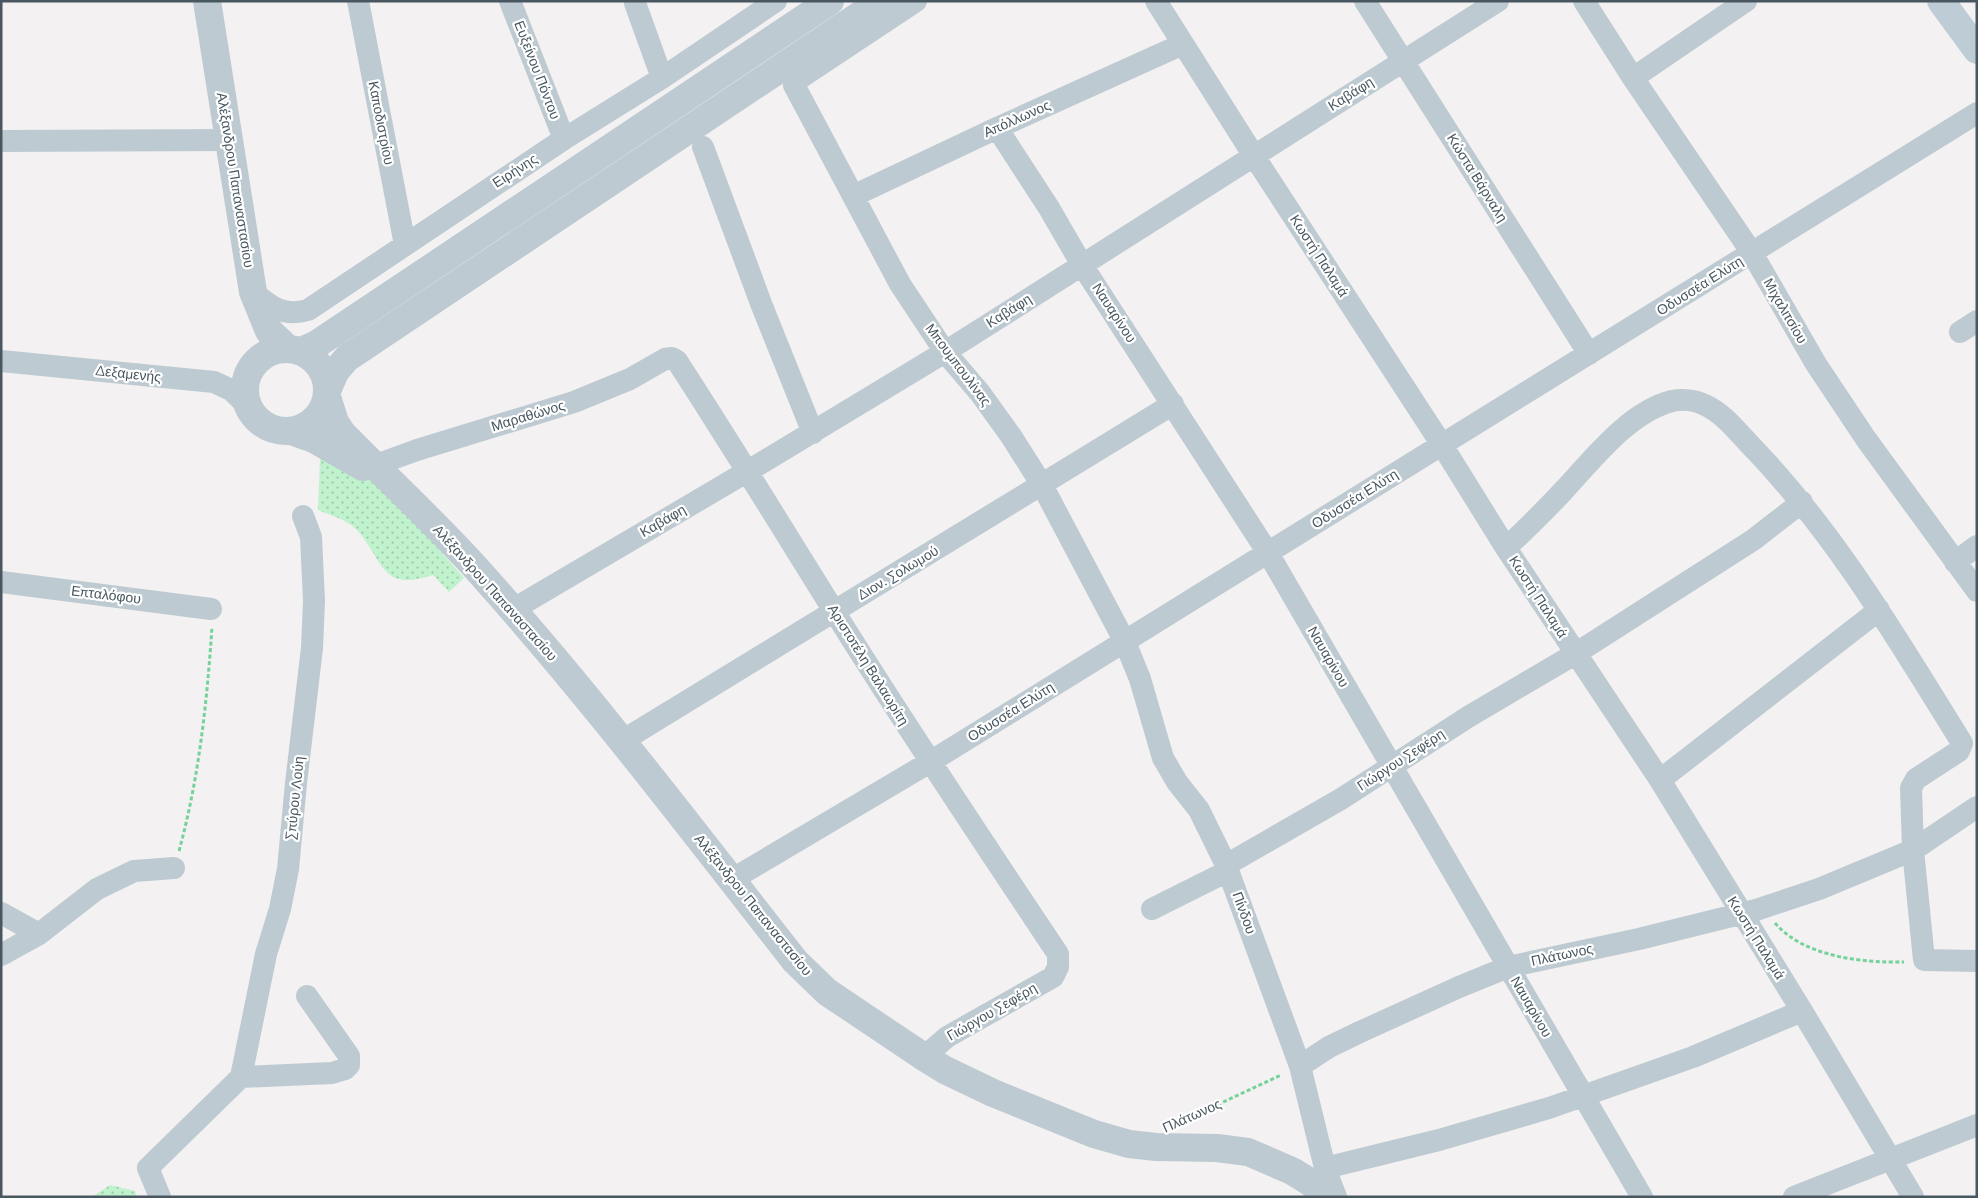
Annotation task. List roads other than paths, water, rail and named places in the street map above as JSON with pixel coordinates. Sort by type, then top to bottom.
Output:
[{"type":"main road","points":[[1941,1],[1977,50]]},
{"type":"street","name":"Αλέξανδρου Παπαναστασίου","points":[[207,1],[253,292],[269,330],[294,350]]},
{"type":"street","name":"Καποδιστρίου","points":[[358,1],[404,244]]},
{"type":"street","name":"Ευξείνου Πόντου","points":[[510,1],[564,139]]},
{"type":"street","points":[[251,367],[261,357],[273,350],[294,350],[317,344],[830,1]]},
{"type":"street","points":[[291,431],[303,427],[314,420],[322,410],[335,372],[347,358],[881,1]]},
{"type":"street","name":"Μπουμπουλίνας","points":[[916,1],[797,80],[794,85],[900,284],[945,352],[980,393],[1011,436],[1042,485],[1125,642]]},
{"type":"street","name":"Κωστή Παλαμά","points":[[1156,1],[1254,156],[1442,445],[1506,548],[1660,780],[1892,1159],[1913,1197]]},
{"type":"street","name":"Κώστα Βάρναλη","points":[[1365,1],[1589,354]]},
{"type":"street","name":"Καβάφη","points":[[512,610],[812,433],[945,352],[1498,1]]},
{"type":"street","name":"Μιχαλιτσίου","points":[[1584,1],[1633,78],[1752,253],[1822,372],[1866,438],[1977,590]]},
{"type":"street","points":[[1633,78],[1746,1]]},
{"type":"street","points":[[634,3],[662,78]]},
{"type":"street","name":"Ειρήνης","points":[[253,292],[270,306],[285,312],[296,314],[308,310],[404,244],[564,139],[662,78],[764,5]]},
{"type":"street","name":"Απόλλωνος","points":[[853,196],[997,128],[1183,44]]},
{"type":"street","name":"Οδυσσέα Ελύτη","points":[[731,880],[930,762],[1977,114]]},
{"type":"street","name":"Ναυαρίνου","points":[[997,128],[1049,208],[1082,265],[1268,554],[1642,1197]]},
{"type":"street","points":[[1,141],[230,140]]},
{"type":"street","points":[[703,147],[812,433]]},
{"type":"street","points":[[253,292],[251,367],[244,393],[248,406],[255,417],[274,429],[291,431],[314,439],[382,474]]},
{"type":"street","points":[[294,350],[313,358],[322,370],[327,383],[327,394]]},
{"type":"street","name":"Μαραθώνος","points":[[382,474],[450,439],[574,402],[630,379],[665,359],[672,358],[677,361]]},
{"type":"street","name":"Δεξαμενής","points":[[1,361],[214,382],[231,390],[248,406]]},
{"type":"street","name":"Αριστοτέλη Βαλαωρίτη","points":[[677,361],[930,762],[1058,954],[1058,967]]},
{"type":"street","name":"Αλέξανδρου Παπαναστασίου","points":[[327,394],[335,422],[342,433],[451,540],[512,610],[622,741],[795,961],[810,978],[827,992],[945,1070],[993,1093],[1094,1134],[1129,1144],[1156,1147],[1216,1148],[1248,1152],[1292,1171],[1310,1182],[1327,1197]]},
{"type":"street","points":[[1506,548],[1617,435],[1643,415],[1674,400],[1687,400],[1703,404],[1724,418],[1780,476],[1802,502],[1879,610],[1962,743],[1959,751],[1916,779],[1913,783],[1911,788],[1913,850],[1924,960],[1977,961]]},
{"type":"street","name":"Διον. Σολωμού","points":[[622,741],[1173,404]]},
{"type":"street","name":"Γιώργου Σεφέρη","points":[[1152,909],[1227,868],[1341,799],[1468,717],[1575,654],[1752,540],[1802,502]]},
{"type":"street","name":"Σπύρου Λούη","points":[[241,1077],[266,954],[280,909],[288,869],[312,648],[314,601],[311,537],[303,516]]},
{"type":"street","points":[[1955,562],[1977,546]]},
{"type":"street","name":"Επταλόφου","points":[[1,582],[211,609]]},
{"type":"street","points":[[1660,780],[1879,610]]},
{"type":"street","name":"Πίνδου","points":[[1125,642],[1140,680],[1162,758],[1199,810],[1227,868],[1300,1066],[1325,1168],[1336,1197]]},
{"type":"street","name":"Πλάτωνος","points":[[1300,1066],[1329,1047],[1360,1032],[1508,967],[1766,908],[1850,878],[1913,850],[1977,807]]},
{"type":"street","points":[[1,955],[39,934],[97,889],[134,871],[174,868]]},
{"type":"street","points":[[1,914],[39,934]]},
{"type":"street","name":"Γιώργου Σεφέρη","points":[[924,1056],[947,1037],[1053,977],[1058,967]]},
{"type":"street","points":[[160,1197],[148,1168],[241,1077],[332,1073],[346,1069],[349,1065],[349,1056],[308,996]]},
{"type":"street","points":[[1325,1168],[1439,1140],[1583,1096],[1693,1057],[1802,1011]]},
{"type":"street","points":[[1794,1197],[1977,1125]]}]
